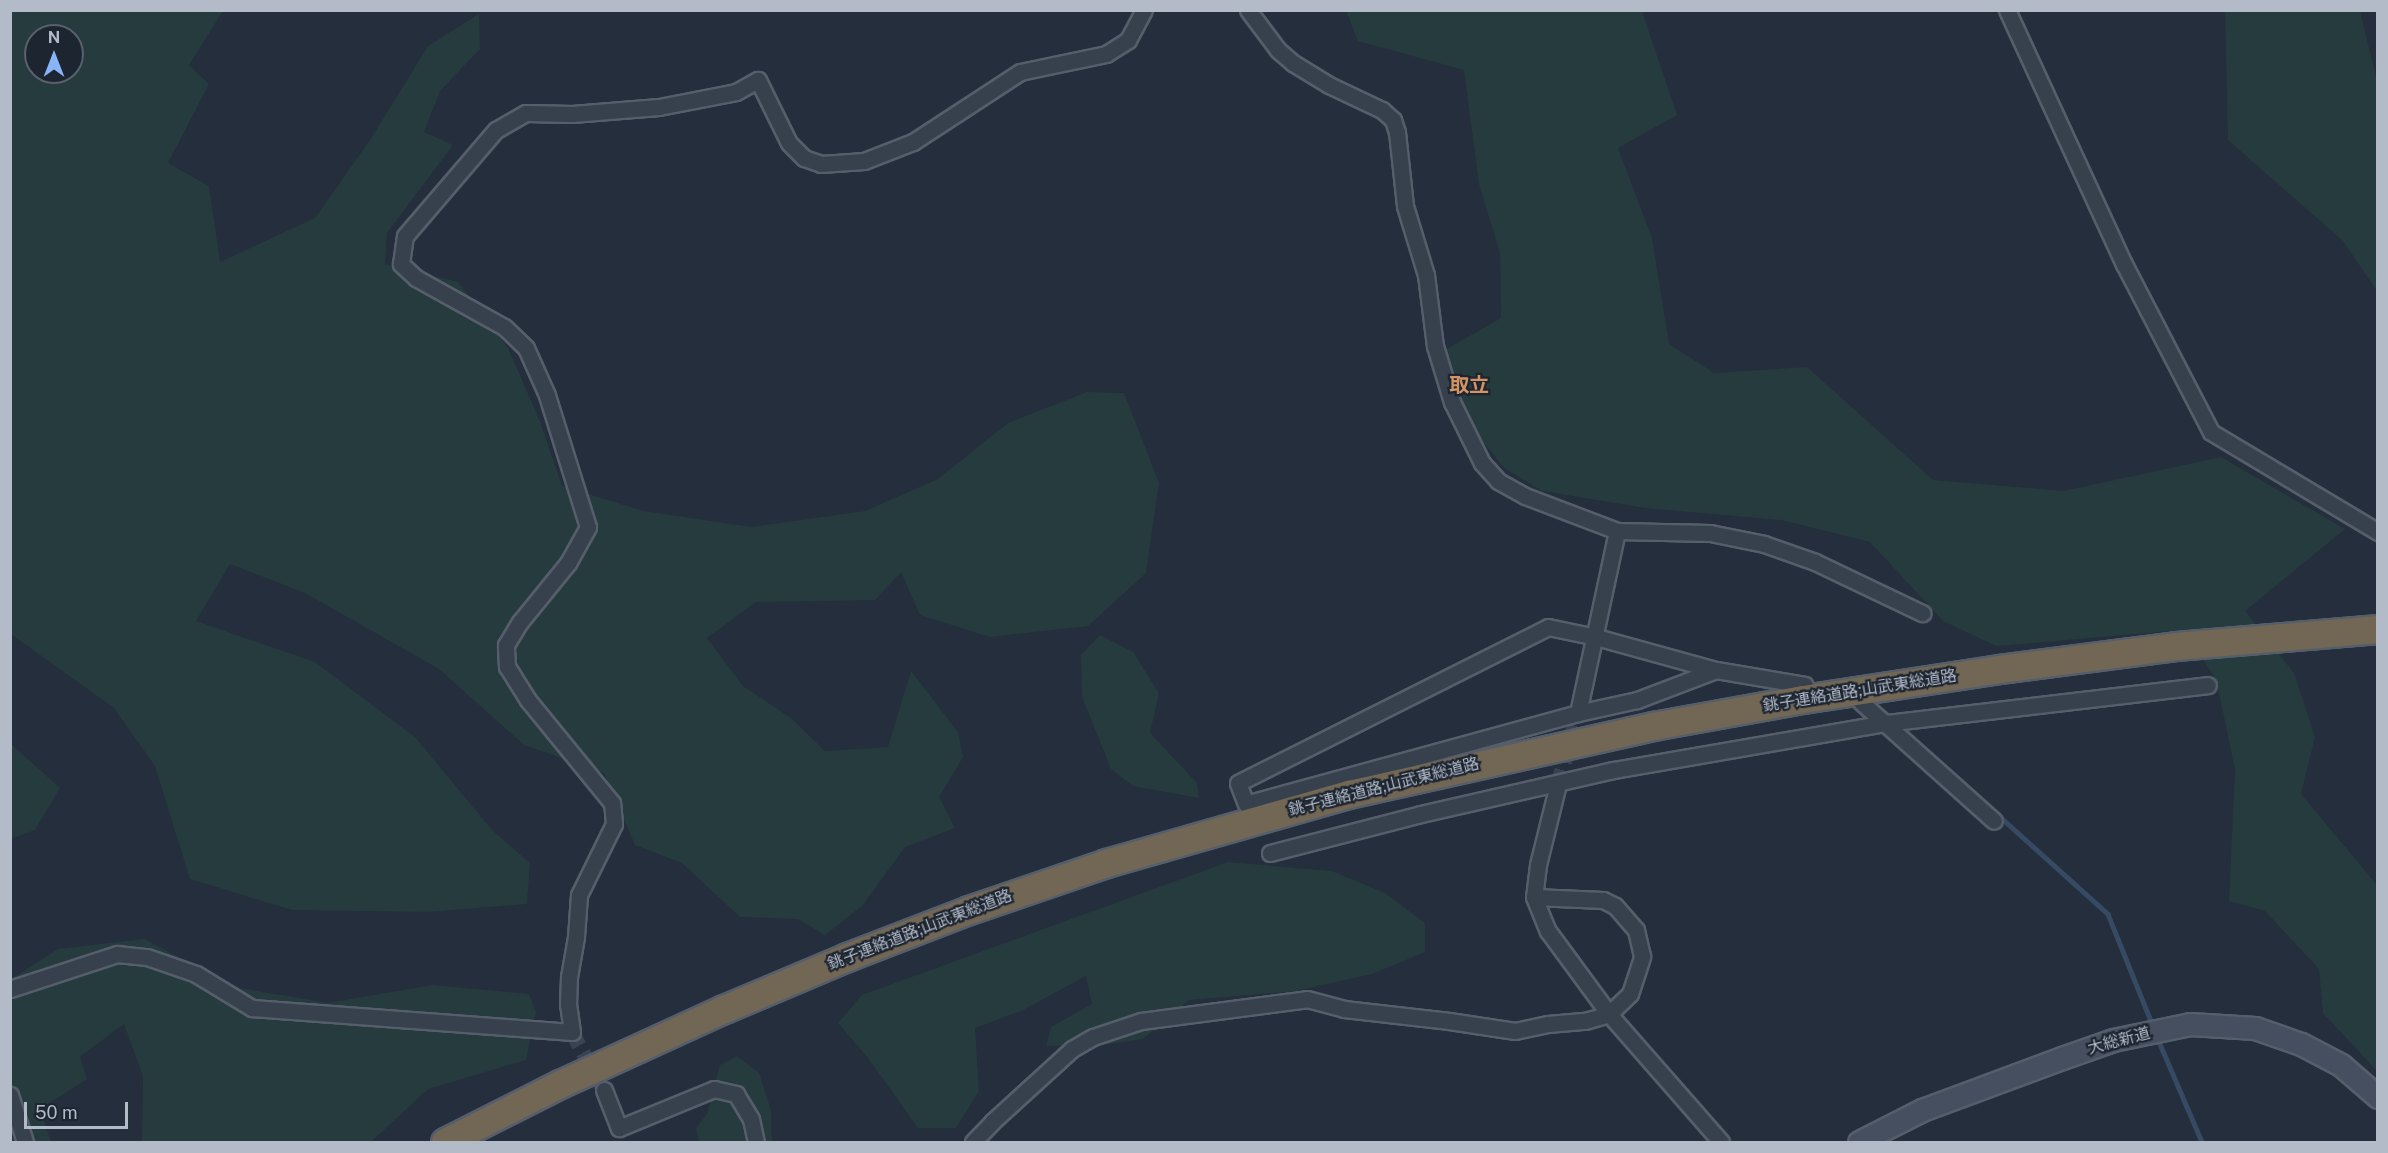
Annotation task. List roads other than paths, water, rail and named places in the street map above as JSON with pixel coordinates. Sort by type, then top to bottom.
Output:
[{"type":"highway","name":"銚子連絡道路;山武東総道路","points":[[445,1143],[560,1084],[724,1009],[837,961],[969,910],[1106,863],[1338,796],[1653,726],[2176,646],[2378,628]]},
{"type":"street","points":[[10,988],[117,954],[147,957],[196,974],[252,1008],[572,1032],[568,977],[576,937],[579,895],[614,824],[612,803],[528,700],[507,667],[506,645],[520,622],[568,563],[588,527],[547,396],[526,348],[504,327],[416,278],[401,264],[405,237],[496,130],[526,113],[572,114],[659,107],[736,92],[758,80],[789,143],[804,158],[821,164],[864,161],[913,142],[1020,72],[1106,54],[1128,40],[1144,10]]},
{"type":"street","points":[[1248,10],[1278,50],[1293,63],[1329,85],[1382,110],[1394,120],[1405,206],[1426,275],[1435,346],[1452,402],[1482,463],[1498,481],[1525,496],[1617,531],[1710,533],[1764,544],[1815,562],[1922,613]]},
{"type":"street","points":[[2007,10],[2124,264],[2211,432],[2378,532]]},
{"type":"street","points":[[1578,713],[1617,531]]},
{"type":"street","points":[[1716,670],[1637,700],[1578,713],[1246,804],[1238,783],[1548,627],[1596,637],[1716,670],[1805,685]]},
{"type":"street","points":[[1270,854],[1421,814],[1613,770],[1886,723],[2208,686]]},
{"type":"street","points":[[1859,694],[1886,723],[1994,821]]},
{"type":"street","points":[[1558,784],[1534,897],[1548,931],[1609,1014],[1721,1143]]},
{"type":"street","points":[[973,1143],[992,1122],[1072,1049],[1093,1037],[1141,1021],[1307,999],[1344,1010],[1449,1021],[1515,1031],[1548,1024],[1585,1021],[1609,1014],[1630,993],[1642,956],[1636,930],[1615,906],[1603,900],[1534,897]]},
{"type":"street","name":"大総新道","points":[[1859,1143],[1922,1110],[2062,1058],[2113,1040],[2190,1024],[2255,1028],[2301,1044],[2341,1065],[2378,1097]]},
{"type":"street","points":[[604,1090],[619,1128],[714,1089],[736,1094],[751,1119],[756,1143]]},
{"type":"street","points":[[10,1095],[25,1143]]},
{"type":"waterway","points":[[1997,814],[2108,914],[2153,1026]]},
{"type":"waterway","points":[[2157,1037],[2202,1142]]},
{"type":"tunnel","points":[[1558,784],[1578,713]]},
{"type":"tunnel","points":[[572,1032],[604,1090]]},
{"type":"district","name":"取立","points":[[1469,385]]}]
